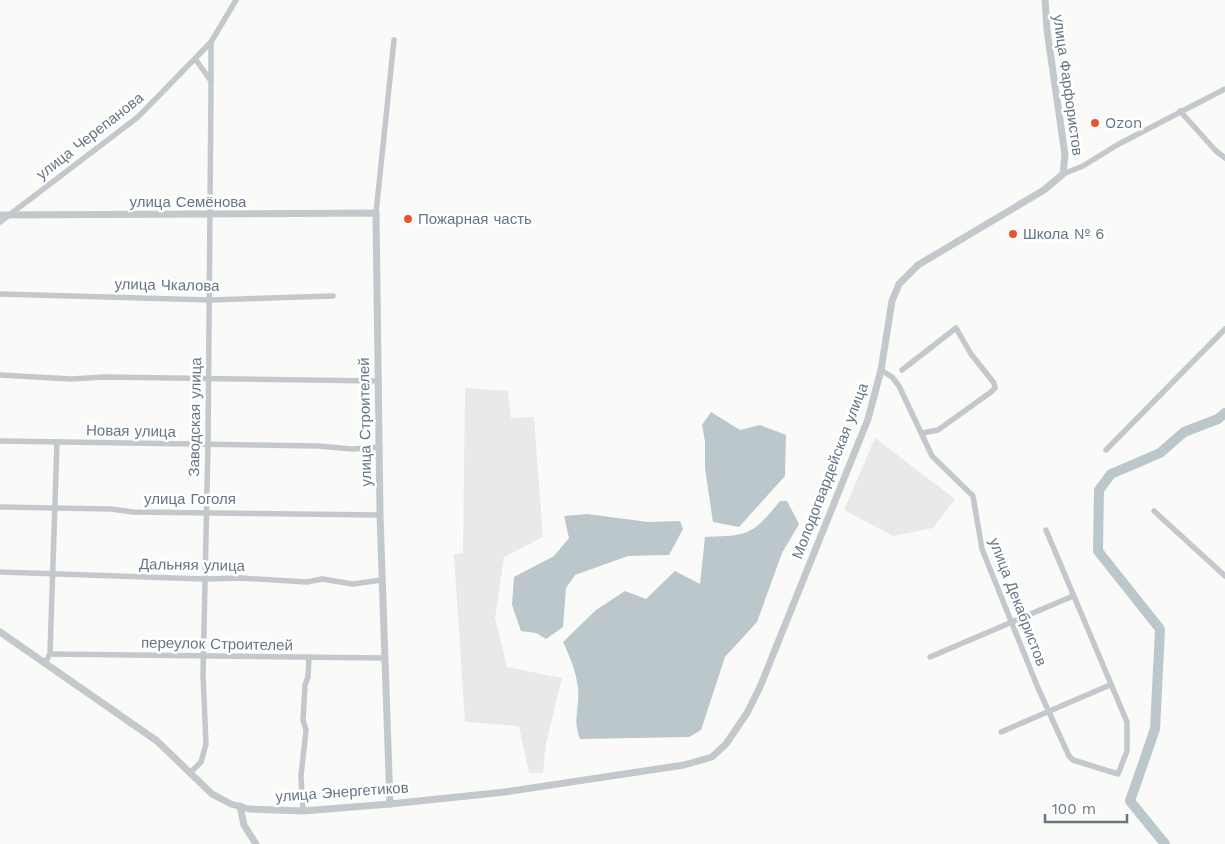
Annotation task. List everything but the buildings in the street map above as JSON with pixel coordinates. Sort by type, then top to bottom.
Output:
[{"type":"street","points":[[211,42],[236,0]]},
{"type":"street","name":"улица Фарфористов","points":[[1045,0],[1047,30],[1066,163],[1063,174]]},
{"type":"street","name":"улица Строителей","points":[[390,804],[380,515],[376,213],[394,40]]},
{"type":"street","name":"улица Черепанова","points":[[0,222],[133,121],[196,60],[211,42]]},
{"type":"street","name":"Заводская улица","points":[[190,773],[201,762],[206,744],[203,655],[210,300],[211,42]]},
{"type":"street","points":[[196,60],[211,81]]},
{"type":"street","name":"Молодогвардейская улица","points":[[712,757],[732,738],[760,687],[868,419],[882,370],[892,301],[898,284],[918,265],[1044,190],[1063,174],[1083,166],[1117,145],[1225,89]]},
{"type":"street","points":[[1180,111],[1216,151],[1225,158]]},
{"type":"street","name":"улица Семёнова","points":[[0,215],[106,216],[376,213]]},
{"type":"street","name":"улица Чкалова","points":[[0,294],[210,300],[333,296]]},
{"type":"street","points":[[902,370],[956,328],[971,354],[994,383],[995,388],[991,392],[938,430],[922,433]]},
{"type":"street","points":[[1106,450],[1225,329]]},
{"type":"street","name":"улица Декабристов","points":[[882,370],[892,377],[899,386],[937,463],[962,483],[973,496],[982,549],[1048,710],[1069,756],[1073,760],[1118,774],[1127,751],[1129,734],[1121,706],[1110,685]]},
{"type":"street","points":[[0,375],[208,380],[379,381]]},
{"type":"street","name":"Новая улица","points":[[0,441],[208,444],[352,449],[380,447]]},
{"type":"street","points":[[45,663],[50,654],[57,442]]},
{"type":"street","name":"улица Гоголя","points":[[0,507],[133,512],[206,511],[380,515]]},
{"type":"street","points":[[1154,511],[1225,576]]},
{"type":"street","points":[[1001,732],[1048,710],[1110,685],[1046,530]]},
{"type":"street","name":"Дальняя улица","points":[[0,572],[204,579],[241,578],[307,582],[322,579],[354,584],[382,580]]},
{"type":"street","points":[[930,657],[1073,596]]},
{"type":"street","name":"улица Энергетиков","points":[[0,632],[153,738],[212,794],[240,806],[303,811],[390,804],[505,792],[684,765],[712,757]]},
{"type":"street","name":"переулок Строителей","points":[[50,654],[384,658]]},
{"type":"street","points":[[303,811],[301,776],[306,730],[304,720],[309,657]]},
{"type":"street","points":[[240,806],[244,826],[256,844]]},
{"type":"shaded area","points":[[465,388],[508,391],[511,418],[534,417],[543,537],[504,557],[495,618],[507,667],[562,678],[546,744],[543,773],[529,773],[519,726],[465,722],[454,554],[463,553]]},
{"type":"shaded area","points":[[711,412],[740,430],[760,425],[786,435],[785,476],[739,527],[713,522],[705,468],[705,442],[702,425]]},
{"type":"shaded area","points":[[875,438],[955,499],[933,528],[893,536],[844,510]]},
{"type":"shaded area","points":[[780,501],[787,501],[799,524],[782,553],[757,622],[725,657],[701,730],[689,737],[580,739],[576,720],[577,682],[563,642],[596,610],[625,591],[646,599],[675,571],[700,584],[705,537],[740,534],[748,531],[763,521]]},
{"type":"shaded area","points":[[587,514],[648,522],[680,521],[683,529],[669,555],[628,556],[575,575],[566,588],[563,627],[546,639],[536,633],[521,631],[512,605],[514,577],[554,556],[569,538],[564,516]]},
{"type":"waterway","points":[[1165,844],[1130,801],[1155,729],[1160,629],[1098,551],[1099,490],[1111,474],[1160,453],[1184,432],[1218,419],[1225,413]]},
{"type":"place","name":"Ozon","points":[[1095,123]]},
{"type":"place","name":"Пожарная часть","points":[[408,219]]},
{"type":"place","name":"Школа № 6","points":[[1013,234]]}]
